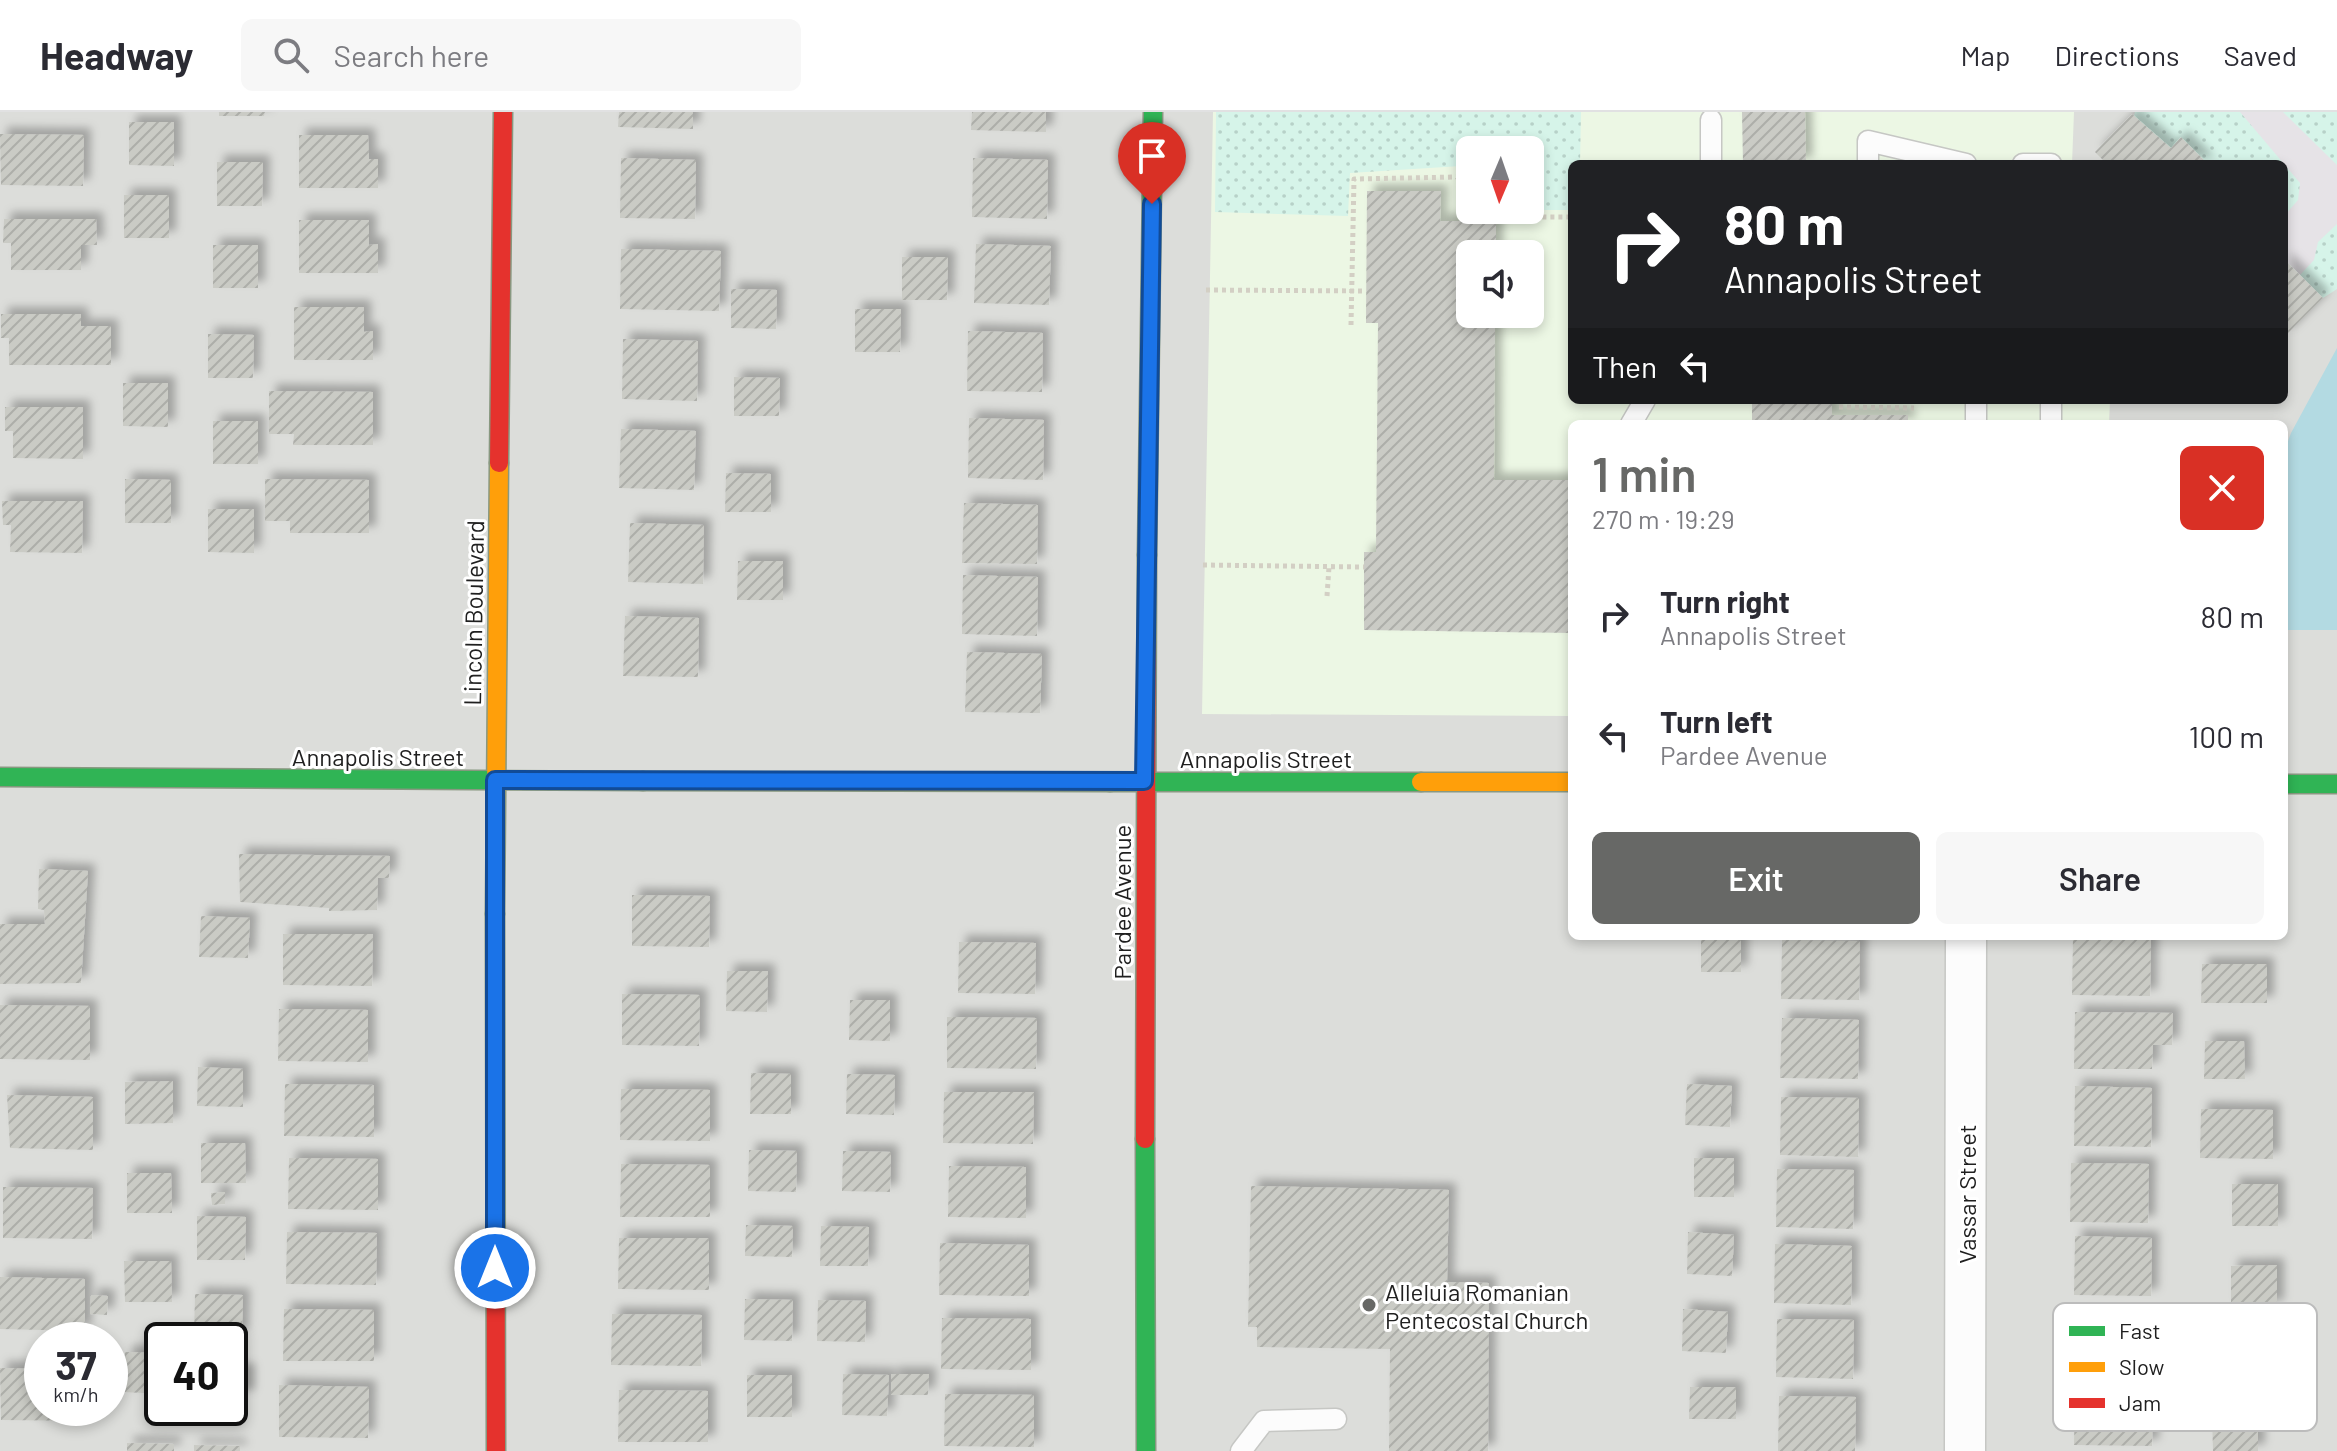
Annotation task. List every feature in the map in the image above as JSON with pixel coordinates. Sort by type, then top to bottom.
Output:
[{"type":"street","name":"Lincoln Boulevard","points":[[496,1451],[495,780],[503,112]]},
{"type":"street","name":"Pardee Avenue","points":[[1146,1451],[1144,781],[1153,112]]},
{"type":"street","name":"Annapolis Street","points":[[0,777],[1568,782]]},
{"type":"street","points":[[2288,784],[2337,784]]},
{"type":"street","name":"Vassar Street","points":[[1965,1451],[1966,940]]},
{"type":"lane","points":[[1711,120],[1711,160]]},
{"type":"lane","points":[[1868,160],[1868,141],[1949,160]]},
{"type":"lane","points":[[1241,1451],[1264,1421],[1336,1419]]},
{"type":"path","points":[[1351,325],[1354,179],[1456,177]]},
{"type":"path","points":[[1544,217],[1568,217]]},
{"type":"path","points":[[1206,290],[1366,291]]},
{"type":"path","points":[[1838,404],[1838,407],[1914,408]]},
{"type":"path","points":[[1203,565],[1364,567]]},
{"type":"path","points":[[1327,596],[1329,567]]},
{"type":"shaded area","points":[[0,112],[2337,112],[2337,1451],[0,1451]]},
{"type":"shaded area","points":[[1213,112],[2074,112],[2072,160],[1568,160],[1568,404],[2110,404],[2109,420],[1568,420],[1568,716],[1202,714]]},
{"type":"shaded area","points":[[1216,112],[1581,112],[1580,160],[1568,160],[1568,210],[1544,210],[1544,136],[1456,136],[1456,166],[1350,173],[1348,216],[1215,212]]},
{"type":"shaded area","points":[[2135,112],[2337,112],[2337,289],[2323,298],[2288,263],[2288,160],[2179,160],[2134,116]]},
{"type":"shaded area","points":[[2240,112],[2283,112],[2337,165],[2337,224],[2318,242],[2314,260],[2300,275],[2288,263],[2288,211],[2298,200],[2300,183],[2288,169],[2288,160],[2281,160]]},
{"type":"shaded area","points":[[2337,348],[2337,630],[2288,630],[2288,441]]},
{"type":"building","points":[[219,112],[265,112],[264,116],[219,116]]},
{"type":"building","points":[[619,112],[693,112],[693,129],[618,127]]},
{"type":"building","points":[[972,112],[1046,112],[1046,132],[971,130]]},
{"type":"building","points":[[1742,112],[1805,112],[1806,160],[1743,160]]},
{"type":"building","points":[[2132,114],[2171,148],[2181,137],[2204,160],[2103,160],[2095,152]]},
{"type":"building","points":[[129,122],[174,122],[174,166],[129,165]]},
{"type":"building","points":[[0,134],[84,135],[83,186],[1,185]]},
{"type":"building","points":[[299,135],[368,135],[369,159],[378,159],[378,188],[299,188]]},
{"type":"building","points":[[621,158],[696,160],[695,219],[620,218]]},
{"type":"building","points":[[973,158],[1048,160],[1047,219],[972,217]]},
{"type":"building","points":[[217,162],[263,162],[262,206],[217,206]]},
{"type":"building","points":[[1367,191],[1441,191],[1440,221],[1496,224],[1496,240],[1456,240],[1456,328],[1495,328],[1494,480],[1568,480],[1568,633],[1364,630],[1364,552],[1376,552],[1378,323],[1366,323]]},
{"type":"building","points":[[124,195],[169,195],[169,238],[124,238]]},
{"type":"building","points":[[4,219],[96,219],[97,245],[81,245],[81,270],[11,270],[11,243],[3,243]]},
{"type":"building","points":[[299,220],[369,220],[369,245],[378,244],[378,273],[299,273]]},
{"type":"building","points":[[976,244],[1051,246],[1049,305],[974,303]]},
{"type":"building","points":[[213,245],[258,245],[258,288],[213,288]]},
{"type":"building","points":[[621,249],[721,251],[719,311],[620,309]]},
{"type":"building","points":[[902,257],[948,257],[947,300],[902,300]]},
{"type":"building","points":[[2288,263],[2323,298],[2288,333]]},
{"type":"building","points":[[731,289],[777,290],[776,329],[731,328]]},
{"type":"building","points":[[294,307],[364,307],[364,332],[373,331],[373,360],[294,360]]},
{"type":"building","points":[[855,309],[901,309],[900,352],[855,352]]},
{"type":"building","points":[[1,314],[81,314],[81,326],[111,326],[111,365],[9,365],[9,338],[1,338]]},
{"type":"building","points":[[968,331],[1043,333],[1042,392],[967,391]]},
{"type":"building","points":[[208,334],[254,335],[253,378],[208,378]]},
{"type":"building","points":[[623,339],[698,341],[697,401],[622,399]]},
{"type":"building","points":[[734,377],[780,378],[779,416],[734,416]]},
{"type":"building","points":[[123,383],[168,383],[168,427],[123,426]]},
{"type":"building","points":[[269,391],[373,392],[373,445],[293,445],[294,434],[269,434]]},
{"type":"building","points":[[1752,404],[1832,404],[1832,415],[1908,415],[1908,420],[1752,420]]},
{"type":"building","points":[[5,407],[83,407],[83,459],[13,458],[13,431],[5,431]]},
{"type":"building","points":[[969,418],[1044,420],[1043,480],[968,478]]},
{"type":"building","points":[[213,421],[258,421],[258,464],[213,464]]},
{"type":"building","points":[[621,429],[696,431],[694,490],[619,488]]},
{"type":"building","points":[[726,473],[771,474],[771,512],[725,512]]},
{"type":"building","points":[[125,479],[171,480],[171,523],[125,523]]},
{"type":"building","points":[[265,479],[369,480],[369,533],[290,533],[290,521],[265,521]]},
{"type":"building","points":[[2,501],[83,501],[82,553],[10,552],[11,525],[3,525]]},
{"type":"building","points":[[964,503],[1038,505],[1037,564],[962,563]]},
{"type":"building","points":[[208,509],[254,509],[254,553],[208,552]]},
{"type":"building","points":[[630,523],[704,525],[703,584],[628,582]]},
{"type":"building","points":[[738,561],[783,561],[783,600],[737,600]]},
{"type":"building","points":[[963,575],[1038,577],[1037,636],[962,634]]},
{"type":"building","points":[[625,616],[699,618],[698,677],[623,676]]},
{"type":"building","points":[[967,652],[1042,654],[1040,713],[965,712]]},
{"type":"building","points":[[239,854],[390,856],[389,878],[378,878],[377,910],[329,911],[329,908],[240,902]]},
{"type":"building","points":[[39,869],[88,871],[81,983],[0,984],[0,924],[45,924],[44,910],[38,909]]},
{"type":"building","points":[[632,895],[710,896],[709,947],[632,946]]},
{"type":"building","points":[[201,916],[250,918],[248,958],[199,957]]},
{"type":"building","points":[[283,934],[373,934],[372,986],[283,985]]},
{"type":"building","points":[[1701,940],[1741,940],[1741,972],[1701,972]]},
{"type":"building","points":[[1782,940],[1860,941],[1859,1000],[1781,999]]},
{"type":"building","points":[[2073,940],[2151,940],[2150,996],[2072,995]]},
{"type":"building","points":[[959,942],[1036,943],[1035,994],[958,993]]},
{"type":"building","points":[[2202,964],[2267,964],[2267,1003],[2201,1003]]},
{"type":"building","points":[[727,971],[768,971],[767,1012],[726,1011]]},
{"type":"building","points":[[622,994],[700,995],[699,1046],[622,1045]]},
{"type":"building","points":[[850,1000],[890,1000],[890,1041],[849,1040]]},
{"type":"building","points":[[0,1005],[90,1006],[90,1060],[0,1059]]},
{"type":"building","points":[[279,1009],[368,1010],[368,1062],[278,1061]]},
{"type":"building","points":[[2075,1012],[2173,1013],[2172,1045],[2153,1045],[2152,1069],[2074,1069]]},
{"type":"building","points":[[947,1017],[1037,1018],[1036,1069],[947,1068]]},
{"type":"building","points":[[1782,1018],[1859,1020],[1858,1079],[1780,1078]]},
{"type":"building","points":[[2205,1041],[2244,1041],[2245,1079],[2204,1079]]},
{"type":"building","points":[[198,1067],[243,1069],[243,1107],[197,1106]]},
{"type":"building","points":[[751,1073],[791,1074],[791,1114],[750,1114]]},
{"type":"building","points":[[847,1074],[895,1075],[894,1115],[846,1114]]},
{"type":"building","points":[[173,1081],[173,1123],[125,1124],[125,1082]]},
{"type":"building","points":[[285,1084],[374,1085],[374,1137],[284,1136]]},
{"type":"building","points":[[1687,1084],[1732,1086],[1730,1127],[1685,1125]]},
{"type":"building","points":[[2075,1086],[2152,1088],[2151,1147],[2074,1146]]},
{"type":"building","points":[[621,1089],[710,1090],[710,1141],[620,1140]]},
{"type":"building","points":[[944,1092],[1034,1092],[1033,1144],[943,1143]]},
{"type":"building","points":[[7,1095],[93,1097],[93,1150],[10,1148]]},
{"type":"building","points":[[1781,1097],[1859,1098],[1858,1157],[1780,1155]]},
{"type":"building","points":[[2201,1109],[2273,1110],[2273,1159],[2200,1158]]},
{"type":"building","points":[[201,1143],[245,1143],[246,1183],[201,1183]]},
{"type":"building","points":[[749,1150],[797,1151],[796,1192],[748,1191]]},
{"type":"building","points":[[843,1151],[891,1152],[890,1192],[842,1191]]},
{"type":"building","points":[[289,1158],[378,1159],[378,1210],[288,1209]]},
{"type":"building","points":[[1694,1158],[1734,1158],[1734,1197],[1694,1197]]},
{"type":"building","points":[[2071,1163],[2149,1164],[2148,1223],[2070,1222]]},
{"type":"building","points":[[621,1164],[710,1165],[710,1217],[620,1217]]},
{"type":"building","points":[[949,1166],[1026,1167],[1026,1218],[948,1217]]},
{"type":"building","points":[[1777,1169],[1854,1170],[1853,1229],[1776,1227]]},
{"type":"building","points":[[127,1173],[171,1173],[172,1213],[127,1213]]},
{"type":"building","points":[[2232,1184],[2278,1184],[2278,1226],[2232,1226]]},
{"type":"building","name":"Alleluia Romanian Pentecostal Church","points":[[1251,1186],[1449,1190],[1447,1282],[1489,1283],[1488,1451],[1389,1451],[1390,1349],[1257,1347],[1257,1327],[1248,1327]]},
{"type":"building","points":[[3,1187],[93,1188],[92,1239],[3,1238]]},
{"type":"building","points":[[225,1192],[225,1204],[212,1205],[211,1193]]},
{"type":"building","points":[[197,1216],[246,1217],[245,1260],[197,1260]]},
{"type":"building","points":[[746,1225],[793,1226],[792,1257],[745,1256]]},
{"type":"building","points":[[821,1226],[869,1227],[868,1266],[820,1266]]},
{"type":"building","points":[[287,1232],[377,1233],[376,1285],[286,1284]]},
{"type":"building","points":[[1688,1232],[1734,1235],[1732,1276],[1687,1274]]},
{"type":"building","points":[[2075,1236],[2152,1238],[2151,1296],[2074,1295]]},
{"type":"building","points":[[619,1238],[709,1238],[709,1290],[618,1289]]},
{"type":"building","points":[[940,1243],[1029,1245],[1029,1296],[939,1295]]},
{"type":"building","points":[[1775,1244],[1852,1246],[1851,1305],[1774,1303]]},
{"type":"building","points":[[124,1261],[171,1261],[172,1302],[125,1302]]},
{"type":"building","points":[[2277,1265],[2277,1303],[2231,1303],[2231,1266]]},
{"type":"building","points":[[0,1277],[85,1279],[85,1322],[24,1322],[24,1330],[0,1329]]},
{"type":"building","points":[[195,1294],[243,1295],[242,1322],[194,1322]]},
{"type":"building","points":[[91,1295],[108,1296],[107,1315],[90,1314]]},
{"type":"building","points":[[745,1299],[793,1300],[792,1341],[744,1340]]},
{"type":"building","points":[[818,1300],[866,1301],[865,1342],[817,1341]]},
{"type":"building","points":[[284,1309],[374,1310],[374,1361],[283,1361]]},
{"type":"building","points":[[1683,1309],[1728,1312],[1726,1353],[1682,1351]]},
{"type":"building","points":[[612,1314],[702,1315],[701,1366],[611,1365]]},
{"type":"building","points":[[942,1318],[1031,1319],[1031,1370],[941,1369]]},
{"type":"building","points":[[1777,1319],[1854,1320],[1853,1379],[1776,1377]]},
{"type":"building","points":[[128,1352],[144,1353],[144,1393],[128,1392]]},
{"type":"building","points":[[0,1368],[24,1369],[24,1420],[1,1420]]},
{"type":"building","points":[[843,1374],[889,1375],[887,1416],[842,1415]]},
{"type":"building","points":[[891,1374],[929,1374],[928,1395],[891,1395]]},
{"type":"building","points":[[747,1375],[792,1375],[792,1417],[747,1417]]},
{"type":"building","points":[[279,1385],[369,1387],[368,1438],[279,1437]]},
{"type":"building","points":[[1690,1387],[1736,1387],[1736,1419],[1689,1419]]},
{"type":"building","points":[[619,1390],[708,1391],[708,1442],[618,1442]]},
{"type":"building","points":[[945,1394],[1034,1395],[1034,1447],[944,1446]]},
{"type":"building","points":[[1779,1396],[1856,1397],[1855,1451],[1778,1451]]},
{"type":"building","points":[[2074,1431],[2152,1431],[2152,1446],[2074,1445]]},
{"type":"building","points":[[2212,1431],[2258,1431],[2258,1451],[2213,1451]]},
{"type":"building","points":[[127,1443],[174,1444],[174,1451],[127,1451]]},
{"type":"building","points":[[194,1445],[240,1446],[240,1451],[194,1451]]},
{"type":"traffic: fast","points":[[1147,555],[1153,112]]},
{"type":"traffic: fast","points":[[0,777],[643,781]]},
{"type":"traffic: fast","points":[[1110,782],[1421,782]]},
{"type":"traffic: fast","points":[[2288,784],[2337,784]]},
{"type":"traffic: fast","points":[[1145,1139],[1146,1451]]},
{"type":"traffic: slow","points":[[495,914],[499,463]]},
{"type":"traffic: slow","points":[[643,781],[1110,782]]},
{"type":"traffic: slow","points":[[1421,782],[1568,782]]},
{"type":"traffic: jam","points":[[499,463],[503,112]]},
{"type":"traffic: jam","points":[[1145,1139],[1147,555]]},
{"type":"traffic: jam","points":[[495,914],[496,1451]]},
{"type":"place","name":"Alleluia Romanian Pentecostal Church","points":[[1369,1305]]},
{"type":"route","points":[[495,1268],[495,780],[1144,781],[1152,204]]}]
